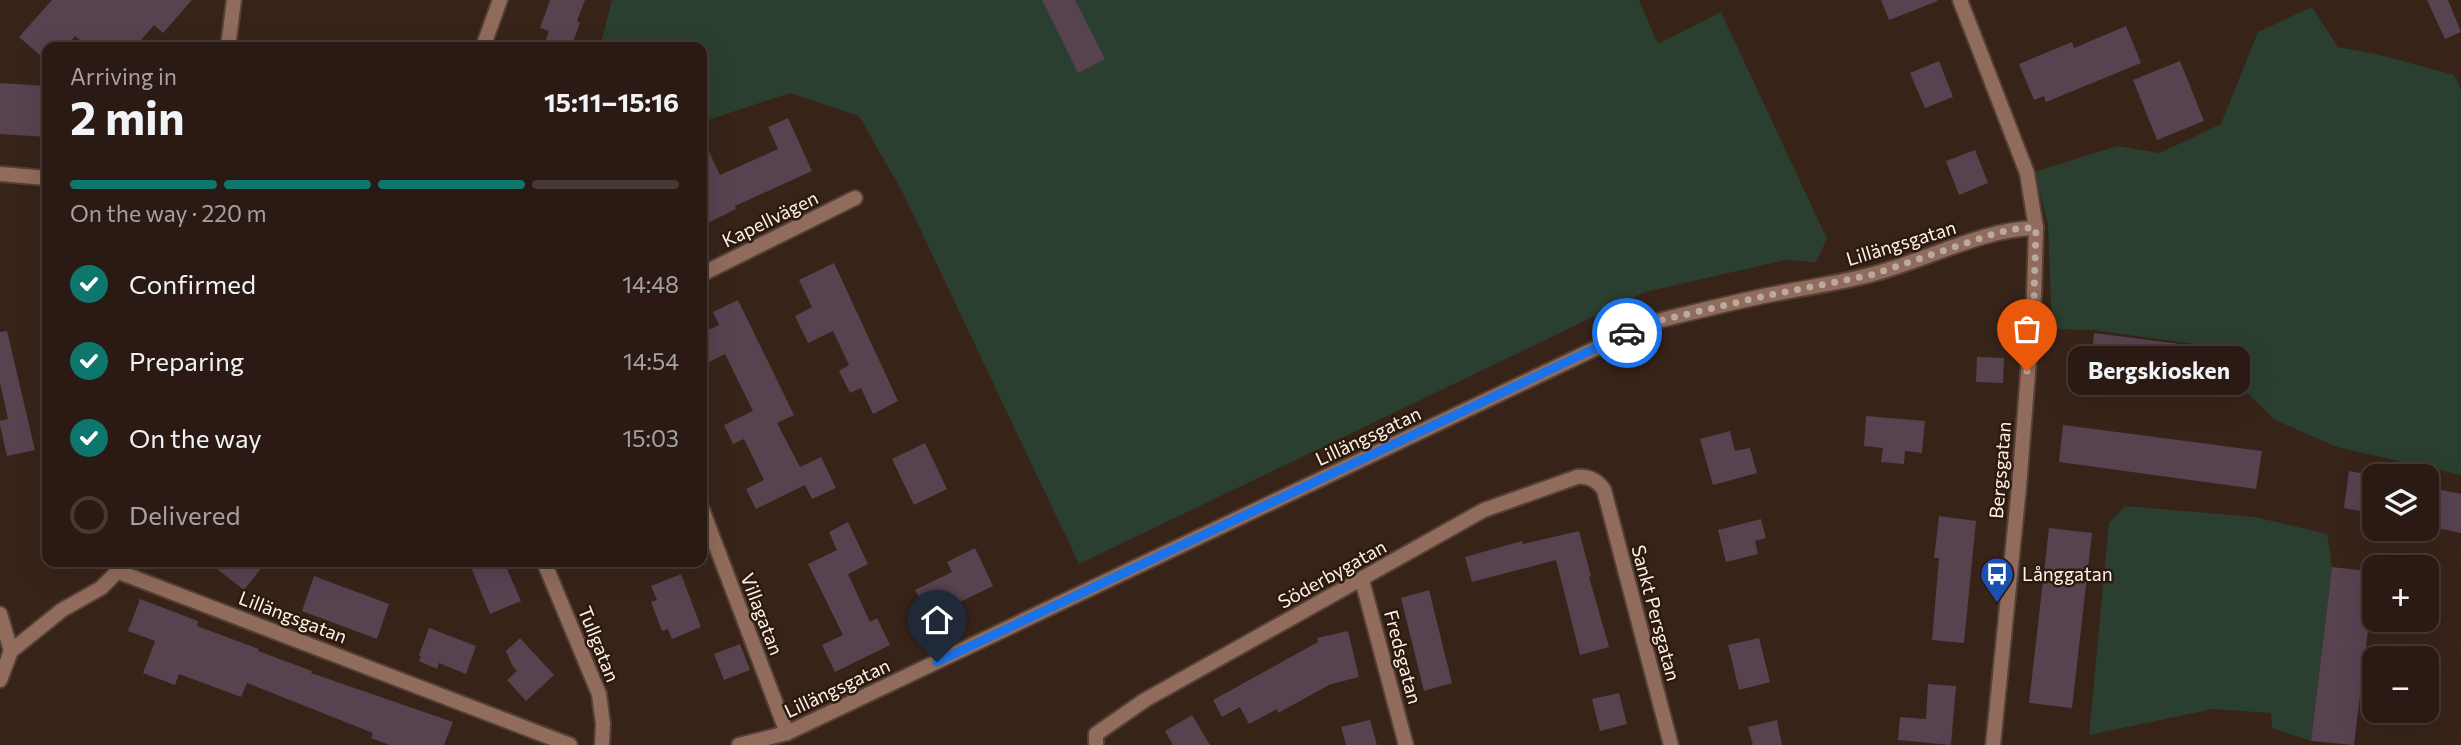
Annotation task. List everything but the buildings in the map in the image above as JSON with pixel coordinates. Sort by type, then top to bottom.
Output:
[{"type":"street","points":[[229,42],[234,0]]},
{"type":"street","points":[[485,42],[500,0]]},
{"type":"street","name":"Bergsgatan","points":[[1959,0],[2027,173],[2036,228],[2034,296],[2019,487],[1993,745]]},
{"type":"street","points":[[0,174],[42,178]]},
{"type":"street","name":"Kapellvägen","points":[[707,272],[855,198]]},
{"type":"street","name":"Lillängsgatan","points":[[739,745],[787,733],[1649,323],[1871,275],[1996,233],[2036,228]]},
{"type":"street","name":"Söderbygatan","points":[[1096,745],[1096,734],[1145,701],[1484,510],[1577,477],[1597,481],[1604,490]]},
{"type":"street","name":"Sankt Persgatan","points":[[1604,490],[1671,745]]},
{"type":"street","name":"Villagatan","points":[[707,522],[787,733]]},
{"type":"street","points":[[0,680],[11,651],[62,610],[101,588],[123,567]]},
{"type":"street","name":"Lillängsgatan","points":[[123,567],[570,745]]},
{"type":"street","name":"Tullgatan","points":[[546,567],[599,694],[603,724],[602,745]]},
{"type":"street","name":"Fredsgatan","points":[[1362,580],[1406,745]]},
{"type":"street","points":[[0,614],[11,651]]},
{"type":"green space","points":[[612,0],[1639,0],[1658,44],[1721,12],[1827,239],[1816,262],[1786,260],[1645,292],[1079,564],[904,195],[859,116],[790,93],[707,120],[707,42],[601,42]]},
{"type":"green space","points":[[2312,7],[2338,47],[2376,54],[2454,75],[2461,90],[2461,475],[2439,470],[2439,464],[2412,464],[2337,447],[2275,420],[2242,388],[2236,350],[2093,330],[2052,329],[2048,224],[2034,172],[2117,146],[2160,153],[2221,124],[2258,32]]},
{"type":"green space","points":[[2125,506],[2255,517],[2327,534],[2332,567],[2311,741],[2272,728],[2271,713],[2213,709],[2089,735],[2109,523]]},
{"type":"way so far","points":[[1627,333],[1649,323],[1871,275],[1996,233],[2036,228],[2034,296],[2027,371]]},
{"type":"place","name":"Bergskiosken","points":[[2027,371]]},
{"type":"place","name":"Långgatan","points":[[1997,604]]},
{"type":"route","points":[[937,662],[1627,333]]}]
